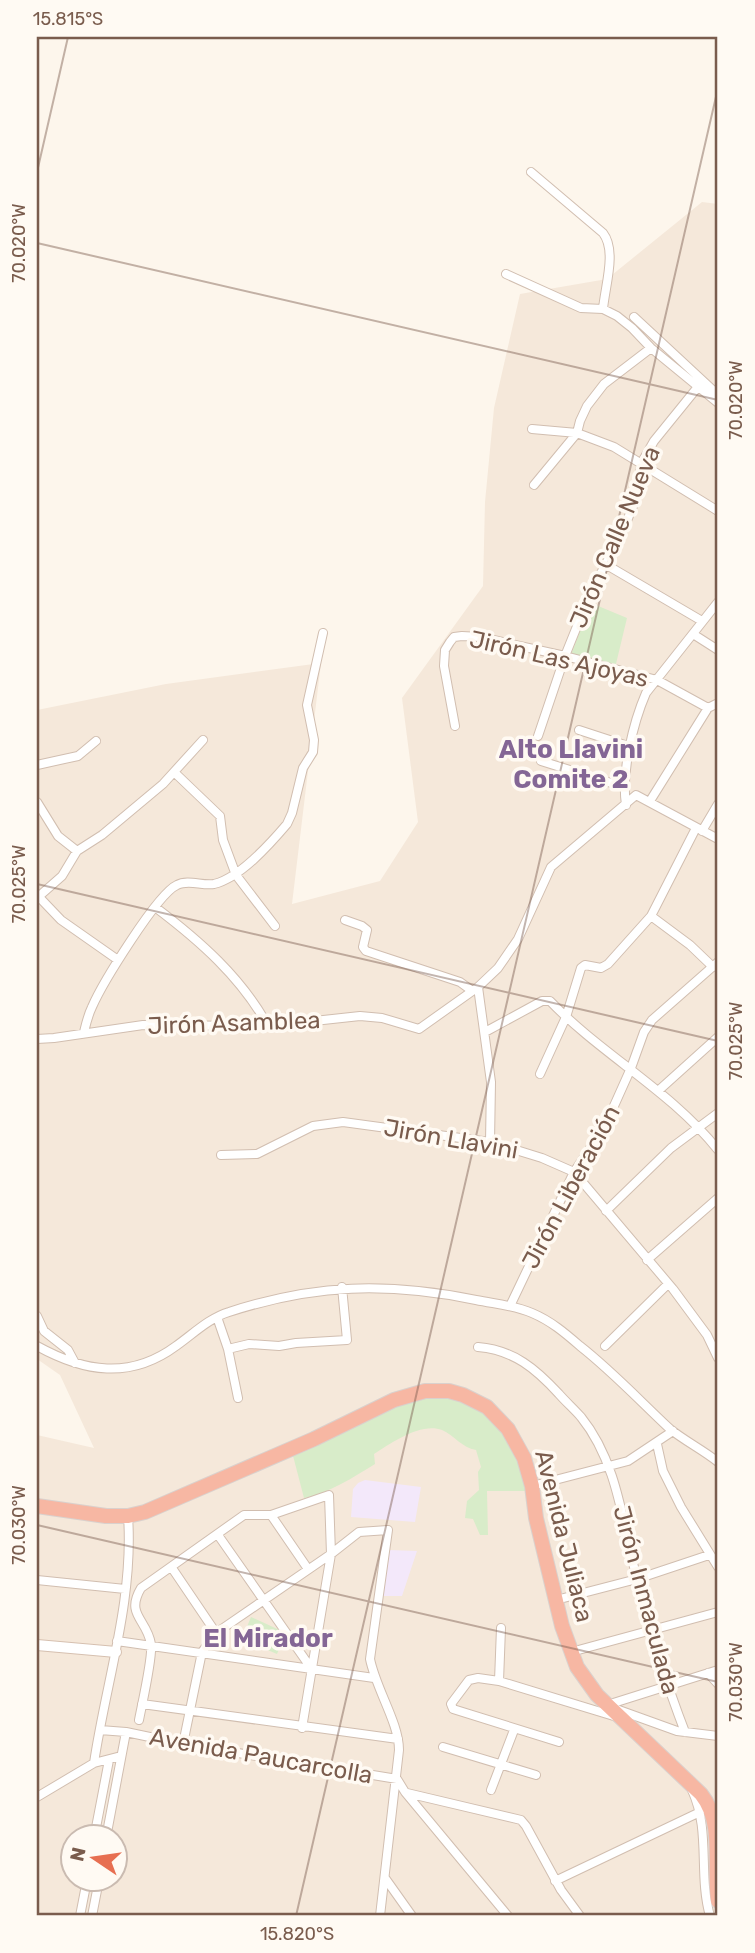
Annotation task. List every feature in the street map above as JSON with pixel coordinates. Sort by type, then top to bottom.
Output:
[{"type":"highway","name":"Avenida Juliaca","points":[[37,1506],[106,1516],[128,1516],[158,1508],[314,1439],[394,1400],[425,1391],[449,1391],[487,1407],[508,1429],[520,1448],[532,1486],[536,1518],[556,1600],[571,1652],[583,1676],[607,1705],[701,1794],[709,1808],[716,1827],[718,1901]]},
{"type":"street","points":[[531,172],[609,241],[603,309]]},
{"type":"street","points":[[506,274],[581,308],[603,309],[632,328],[651,348],[718,403]]},
{"type":"street","points":[[634,317],[718,395]]},
{"type":"street","points":[[534,485],[577,433],[587,406],[604,384],[651,348]]},
{"type":"street","name":"Jirón Calle Nueva","points":[[538,736],[565,656],[633,506],[642,462],[654,440],[697,388]]},
{"type":"street","points":[[532,429],[577,433],[614,447],[718,511]]},
{"type":"street","points":[[605,564],[702,621]]},
{"type":"street","points":[[626,806],[624,787],[640,708],[656,680],[718,602]]},
{"type":"street","points":[[84,1032],[91,1008],[118,960],[155,907],[177,885],[211,884],[236,875],[279,833],[292,813],[303,768],[313,752],[314,740],[307,705],[323,633]]},
{"type":"street","points":[[693,634],[718,650]]},
{"type":"street","name":"Jirón Las Ajoyas","points":[[455,726],[443,673],[445,650],[454,637],[480,637],[656,680],[708,708]]},
{"type":"street","points":[[650,801],[708,708],[718,703]]},
{"type":"street","points":[[579,730],[631,747]]},
{"type":"street","points":[[118,960],[61,920],[38,897],[62,876],[76,851],[110,828],[174,772],[203,740]]},
{"type":"street","points":[[37,765],[83,754],[96,741]]},
{"type":"street","points":[[541,761],[624,787]]},
{"type":"street","points":[[174,772],[220,816],[223,840],[236,875],[275,926]]},
{"type":"street","points":[[474,988],[507,958],[551,867],[636,795],[718,839]]},
{"type":"street","points":[[37,802],[58,836],[76,851]]},
{"type":"street","points":[[540,1074],[566,1017],[581,968],[589,965],[601,968],[608,964],[651,916],[699,829],[718,804]]},
{"type":"street","points":[[155,907],[195,938],[231,973],[254,1000],[268,1026]]},
{"type":"street","points":[[651,916],[716,964]]},
{"type":"street","points":[[345,920],[367,930],[363,947],[366,951],[474,988]]},
{"type":"street","name":"Jirón Liberación","points":[[510,1306],[574,1172],[605,1126],[644,1032],[652,1020],[716,964]]},
{"type":"street","points":[[474,988],[485,1032],[491,1082],[490,1142]]},
{"type":"street","name":"Jirón Asamblea","points":[[37,1039],[143,1025],[268,1026],[360,1016],[382,1018],[416,1029],[428,1024],[474,988]]},
{"type":"street","points":[[485,1032],[541,1001],[550,1001],[701,1128],[718,1150]]},
{"type":"street","points":[[658,1091],[718,1037]]},
{"type":"street","points":[[606,1211],[671,1148],[718,1113]]},
{"type":"street","name":"Jirón Llavini","points":[[221,1155],[257,1154],[313,1126],[342,1122],[490,1142],[520,1149],[574,1172],[668,1284],[707,1335],[718,1358]]},
{"type":"street","points":[[647,1259],[718,1198]]},
{"type":"street","points":[[606,1346],[668,1284]]},
{"type":"street","points":[[228,1349],[249,1344],[279,1346],[288,1343],[347,1340],[342,1287]]},
{"type":"street","points":[[37,1346],[75,1363],[117,1370],[166,1353],[190,1334],[225,1313],[277,1297],[342,1287],[444,1292],[510,1306],[530,1312],[558,1326],[619,1378],[673,1431],[718,1462]]},
{"type":"street","points":[[37,1316],[44,1331],[68,1350],[75,1363]]},
{"type":"street","points":[[217,1317],[228,1349],[239,1398]]},
{"type":"street","name":"Jirón Inmaculada","points":[[478,1347],[505,1352],[541,1374],[581,1417],[595,1438],[609,1467],[651,1631],[685,1732]]},
{"type":"street","points":[[532,1486],[628,1461],[673,1431]]},
{"type":"street","points":[[657,1444],[663,1471],[718,1567]]},
{"type":"street","points":[[139,1720],[151,1646],[134,1609],[135,1598],[141,1588],[244,1514],[271,1516],[329,1496],[331,1554],[302,1728]]},
{"type":"street","points":[[94,1763],[117,1647],[125,1589],[130,1544],[128,1516]]},
{"type":"street","points":[[271,1516],[308,1569]]},
{"type":"street","points":[[183,1744],[202,1652],[216,1633],[362,1530],[388,1530],[370,1659],[374,1678],[398,1739],[397,1779],[380,1916]]},
{"type":"street","points":[[218,1535],[311,1669]]},
{"type":"street","points":[[556,1600],[637,1579],[709,1555]]},
{"type":"street","points":[[172,1568],[216,1633]]},
{"type":"street","points":[[37,1580],[125,1589]]},
{"type":"street","points":[[571,1652],[718,1612]]},
{"type":"street","points":[[499,1681],[501,1628]]},
{"type":"street","points":[[37,1645],[151,1646],[374,1678]]},
{"type":"street","points":[[607,1705],[718,1670]]},
{"type":"street","points":[[708,1673],[718,1684]]},
{"type":"street","points":[[559,1742],[451,1708],[451,1704],[469,1680],[478,1678],[499,1681],[625,1720]]},
{"type":"street","points":[[142,1704],[302,1728],[398,1739]]},
{"type":"street","points":[[607,1705],[651,1723],[685,1732],[718,1736]]},
{"type":"street","name":"Avenida Paucarcolla","points":[[100,1730],[126,1732],[397,1779]]},
{"type":"street","points":[[491,1790],[514,1730]]},
{"type":"street","points":[[109,1824],[126,1732]]},
{"type":"street","points":[[443,1748],[536,1775]]},
{"type":"street","name":"Avenida Paucarcolla","points":[[37,1797],[94,1763],[121,1756]]},
{"type":"street","points":[[97,1824],[109,1760]]},
{"type":"street","points":[[397,1779],[508,1916]]},
{"type":"street","points":[[405,1792],[521,1820],[555,1881],[580,1916]]},
{"type":"street","points":[[555,1881],[709,1808]]},
{"type":"street","points":[[709,1808],[704,1829],[706,1898],[710,1916]]},
{"type":"street","points":[[385,1878],[412,1916]]},
{"type":"street","points":[[80,1916],[84,1894]]},
{"type":"street","points":[[92,1916],[96,1894]]},
{"type":"shaded area","points":[[702,202],[718,204],[718,1916],[37,1916],[37,1435],[94,1448],[60,1375],[37,1359],[37,710],[166,684],[321,663],[292,904],[380,881],[418,822],[402,698],[483,586],[485,502],[494,408],[520,294],[607,279]]},
{"type":"shaded area","points":[[365,1480],[421,1487],[415,1522],[351,1517],[353,1489]]},
{"type":"shaded area","points":[[389,1550],[417,1551],[402,1596],[383,1596]]},
{"type":"green space","points":[[591,603],[627,618],[615,668],[570,657]]},
{"type":"green space","points":[[420,1395],[455,1398],[473,1405],[509,1435],[531,1491],[487,1491],[488,1535],[480,1535],[473,1519],[465,1518],[467,1501],[479,1490],[478,1472],[481,1467],[476,1450],[434,1428],[416,1431],[397,1439],[374,1454],[375,1464],[332,1488],[304,1498],[291,1448]]},
{"type":"green space","points":[[251,1617],[286,1633],[277,1654],[242,1639]]},
{"type":"district","name":"Alto Llavini Comite 2","points":[[571,764]]},
{"type":"district","name":"El Mirador","points":[[268,1638]]}]
